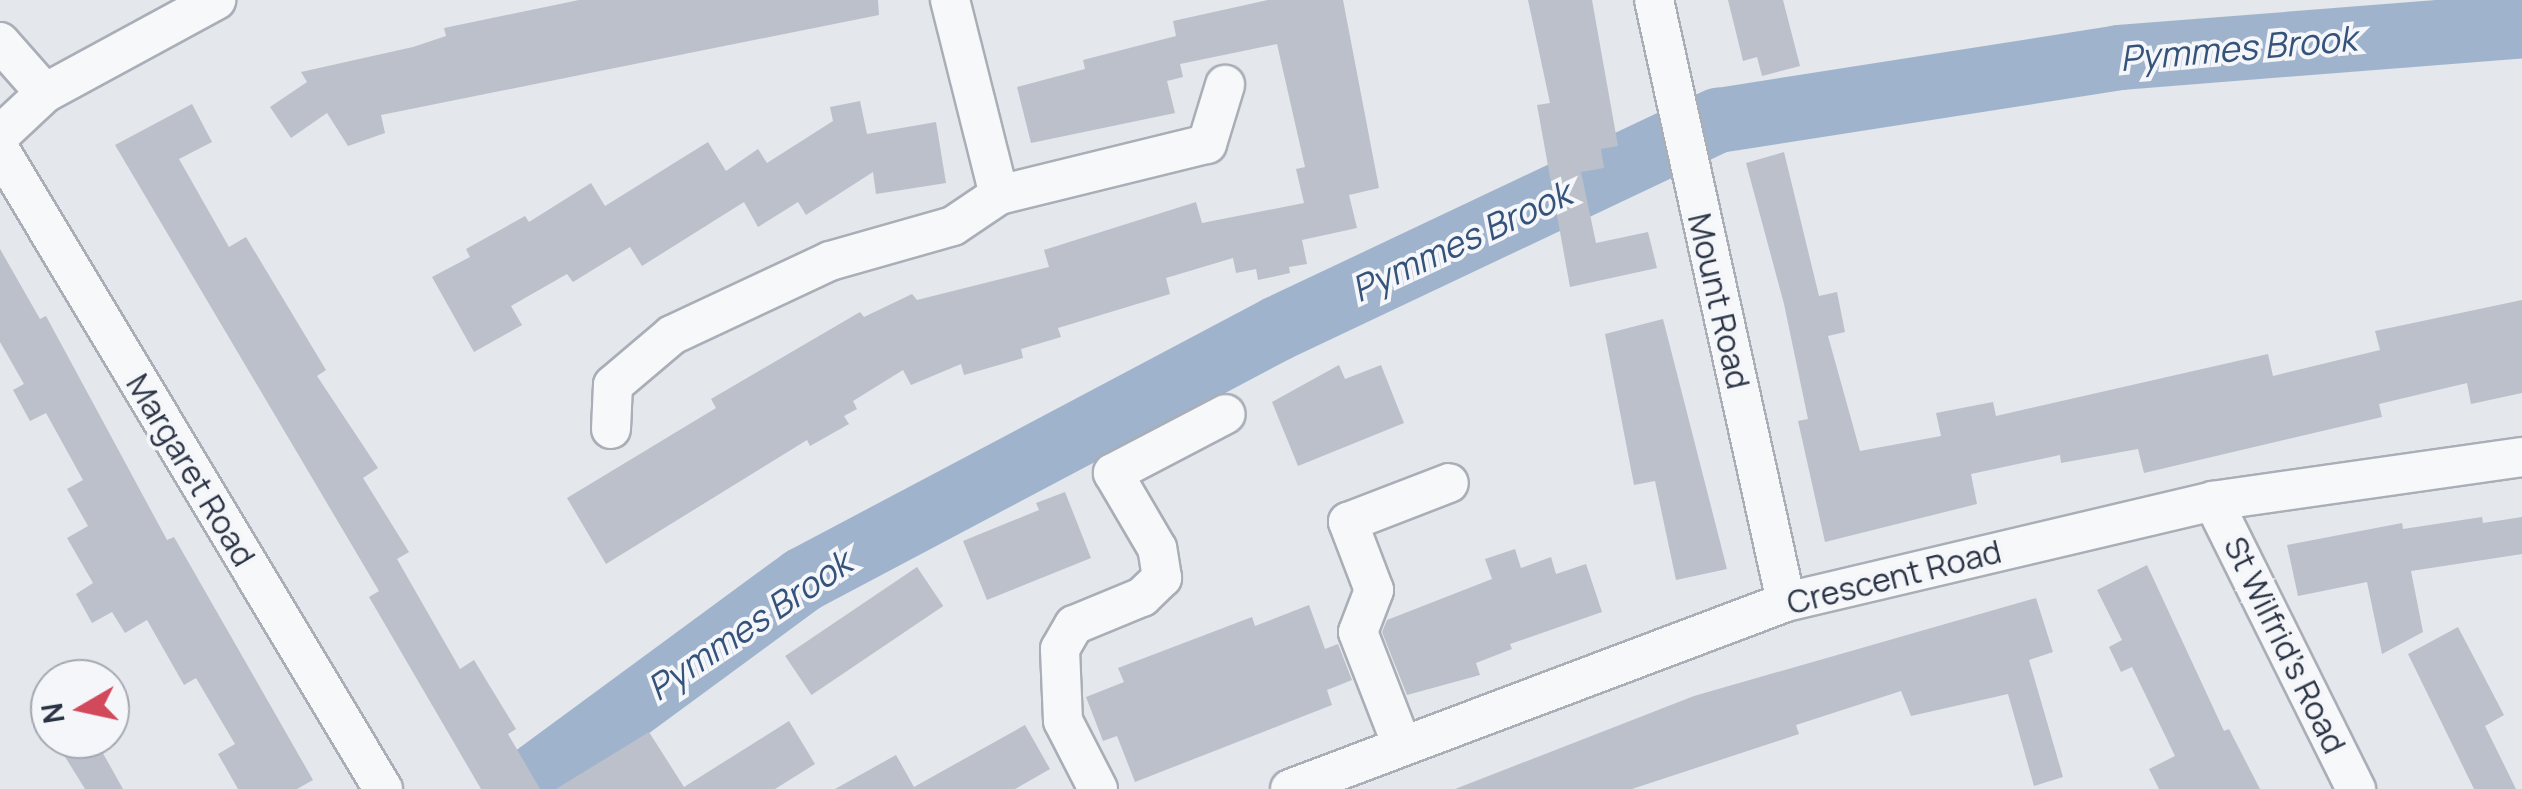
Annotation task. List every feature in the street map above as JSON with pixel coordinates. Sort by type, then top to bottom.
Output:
[{"type":"street","points":[[0,134],[46,93],[216,0]]},
{"type":"street","points":[[950,0],[999,195]]},
{"type":"street","name":"Mount Road","points":[[1654,0],[1786,602]]},
{"type":"street","points":[[0,42],[46,93]]},
{"type":"street","points":[[611,429],[613,385],[672,335],[830,261],[952,226],[999,195],[1208,144],[1225,85]]},
{"type":"street","name":"Margaret Road","points":[[0,150],[383,789]]},
{"type":"street","points":[[1098,789],[1064,721],[1060,650],[1074,626],[1142,597],[1162,578],[1156,548],[1113,473],[1226,414]]},
{"type":"street","name":"Crescent Road","points":[[1290,789],[1401,743],[1786,602],[2213,501],[2522,457]]},
{"type":"street","points":[[1401,743],[1358,632],[1374,590],[1348,522],[1448,483]]},
{"type":"street","name":"St Wilfrid's Road","points":[[2213,501],[2356,789]]},
{"type":"building","points":[[579,0],[878,0],[879,15],[381,115],[385,133],[348,146],[327,113],[291,138],[270,107],[307,82],[301,72],[413,47],[446,36],[444,28]]},
{"type":"building","points":[[1268,0],[1343,0],[1379,188],[1349,195],[1357,228],[1302,240],[1307,264],[1289,267],[1290,273],[1258,280],[1256,269],[1236,273],[1233,258],[1166,278],[1170,294],[1058,328],[1061,337],[1021,349],[1023,358],[964,375],[961,364],[911,385],[903,370],[853,401],[857,409],[844,416],[849,424],[810,446],[807,440],[606,564],[567,498],[716,408],[711,399],[860,312],[864,317],[912,294],[917,300],[1049,267],[1044,250],[1196,202],[1202,223],[1304,203],[1296,169],[1305,167],[1277,44],[1180,64],[1183,77],[1167,81],[1175,113],[1031,143],[1017,87],[1085,69],[1083,60],[1176,36],[1173,21]]},
{"type":"building","points":[[1528,0],[1592,0],[1618,146],[1601,149],[1604,168],[1581,172],[1596,243],[1648,232],[1657,268],[1570,287],[1537,105],[1550,103]]},
{"type":"building","points":[[1728,0],[1783,0],[1800,66],[1762,76],[1757,57],[1743,61]]},
{"type":"building","points":[[860,101],[867,134],[936,122],[946,183],[876,194],[873,172],[806,215],[798,202],[758,227],[744,202],[642,266],[630,247],[573,282],[567,274],[511,306],[522,325],[474,352],[432,277],[470,257],[466,249],[525,216],[529,222],[591,183],[605,206],[708,142],[726,171],[758,149],[767,163],[833,121],[830,107]]},
{"type":"building","points":[[192,104],[212,142],[179,159],[229,247],[246,237],[326,370],[317,376],[378,468],[363,478],[409,552],[397,559],[460,669],[474,660],[516,729],[508,734],[540,789],[481,789],[369,597],[379,591],[115,145]]},
{"type":"building","points":[[1784,152],[1819,296],[1837,292],[1845,332],[1828,336],[1860,451],[1941,436],[1936,413],[1993,402],[1996,416],[2268,354],[2273,376],[2380,350],[2375,331],[2522,300],[2522,393],[2471,404],[2467,383],[2379,404],[2382,417],[2144,473],[2138,449],[2061,463],[2060,455],[1971,474],[1977,504],[1825,542],[1798,421],[1808,419],[1784,304],[1746,163]]},
{"type":"building","points":[[0,249],[40,319],[46,316],[167,540],[174,537],[313,780],[297,789],[238,789],[218,754],[235,744],[196,678],[184,685],[147,620],[125,633],[112,612],[92,623],[76,594],[93,583],[67,538],[88,526],[67,489],[83,480],[46,413],[30,421],[13,390],[24,384],[0,342]]},
{"type":"building","points":[[1663,319],[1727,569],[1676,580],[1655,481],[1634,485],[1605,334]]},
{"type":"building","points":[[1339,365],[1345,379],[1381,365],[1404,423],[1298,466],[1272,402]]},
{"type":"building","points":[[1065,492],[1091,558],[987,600],[963,541],[1039,510],[1036,503]]},
{"type":"building","points":[[2482,517],[2483,523],[2522,517],[2522,554],[2411,571],[2423,632],[2382,654],[2367,582],[2298,596],[2287,545],[2402,523],[2403,529]]},
{"type":"building","points":[[1515,549],[1521,568],[1551,557],[1556,574],[1586,564],[1602,612],[1510,644],[1512,649],[1476,663],[1480,675],[1407,695],[1382,632],[1387,620],[1492,579],[1485,559]]},
{"type":"building","points":[[2147,565],[2224,731],[2229,729],[2260,789],[2159,789],[2149,769],[2175,756],[2132,667],[2121,672],[2109,647],[2122,640],[2097,590]]},
{"type":"building","points":[[917,567],[943,606],[811,695],[785,656]]},
{"type":"building","points":[[2036,598],[2053,652],[2029,660],[2063,777],[2034,786],[2008,694],[1911,716],[1901,691],[1796,725],[1799,734],[1632,789],[1455,789],[1694,696]]},
{"type":"building","points":[[1309,605],[1325,649],[1338,644],[1352,680],[1327,690],[1332,705],[1135,782],[1117,736],[1103,741],[1086,697],[1124,682],[1118,668],[1252,617],[1255,626]]},
{"type":"building","points":[[2458,627],[2504,715],[2485,726],[2516,789],[2474,789],[2408,654]]},
{"type":"building","points":[[789,721],[815,764],[775,789],[556,789],[649,732],[684,787]]},
{"type":"building","points":[[1025,725],[1050,769],[1015,789],[835,789],[896,755],[914,787]]},
{"type":"building","points":[[66,759],[106,759],[123,789],[85,789]]},
{"type":"waterway","name":"Pymmes Brook","points":[[517,789],[803,579],[1277,328],[1718,120],[2119,57],[2522,25]]}]
